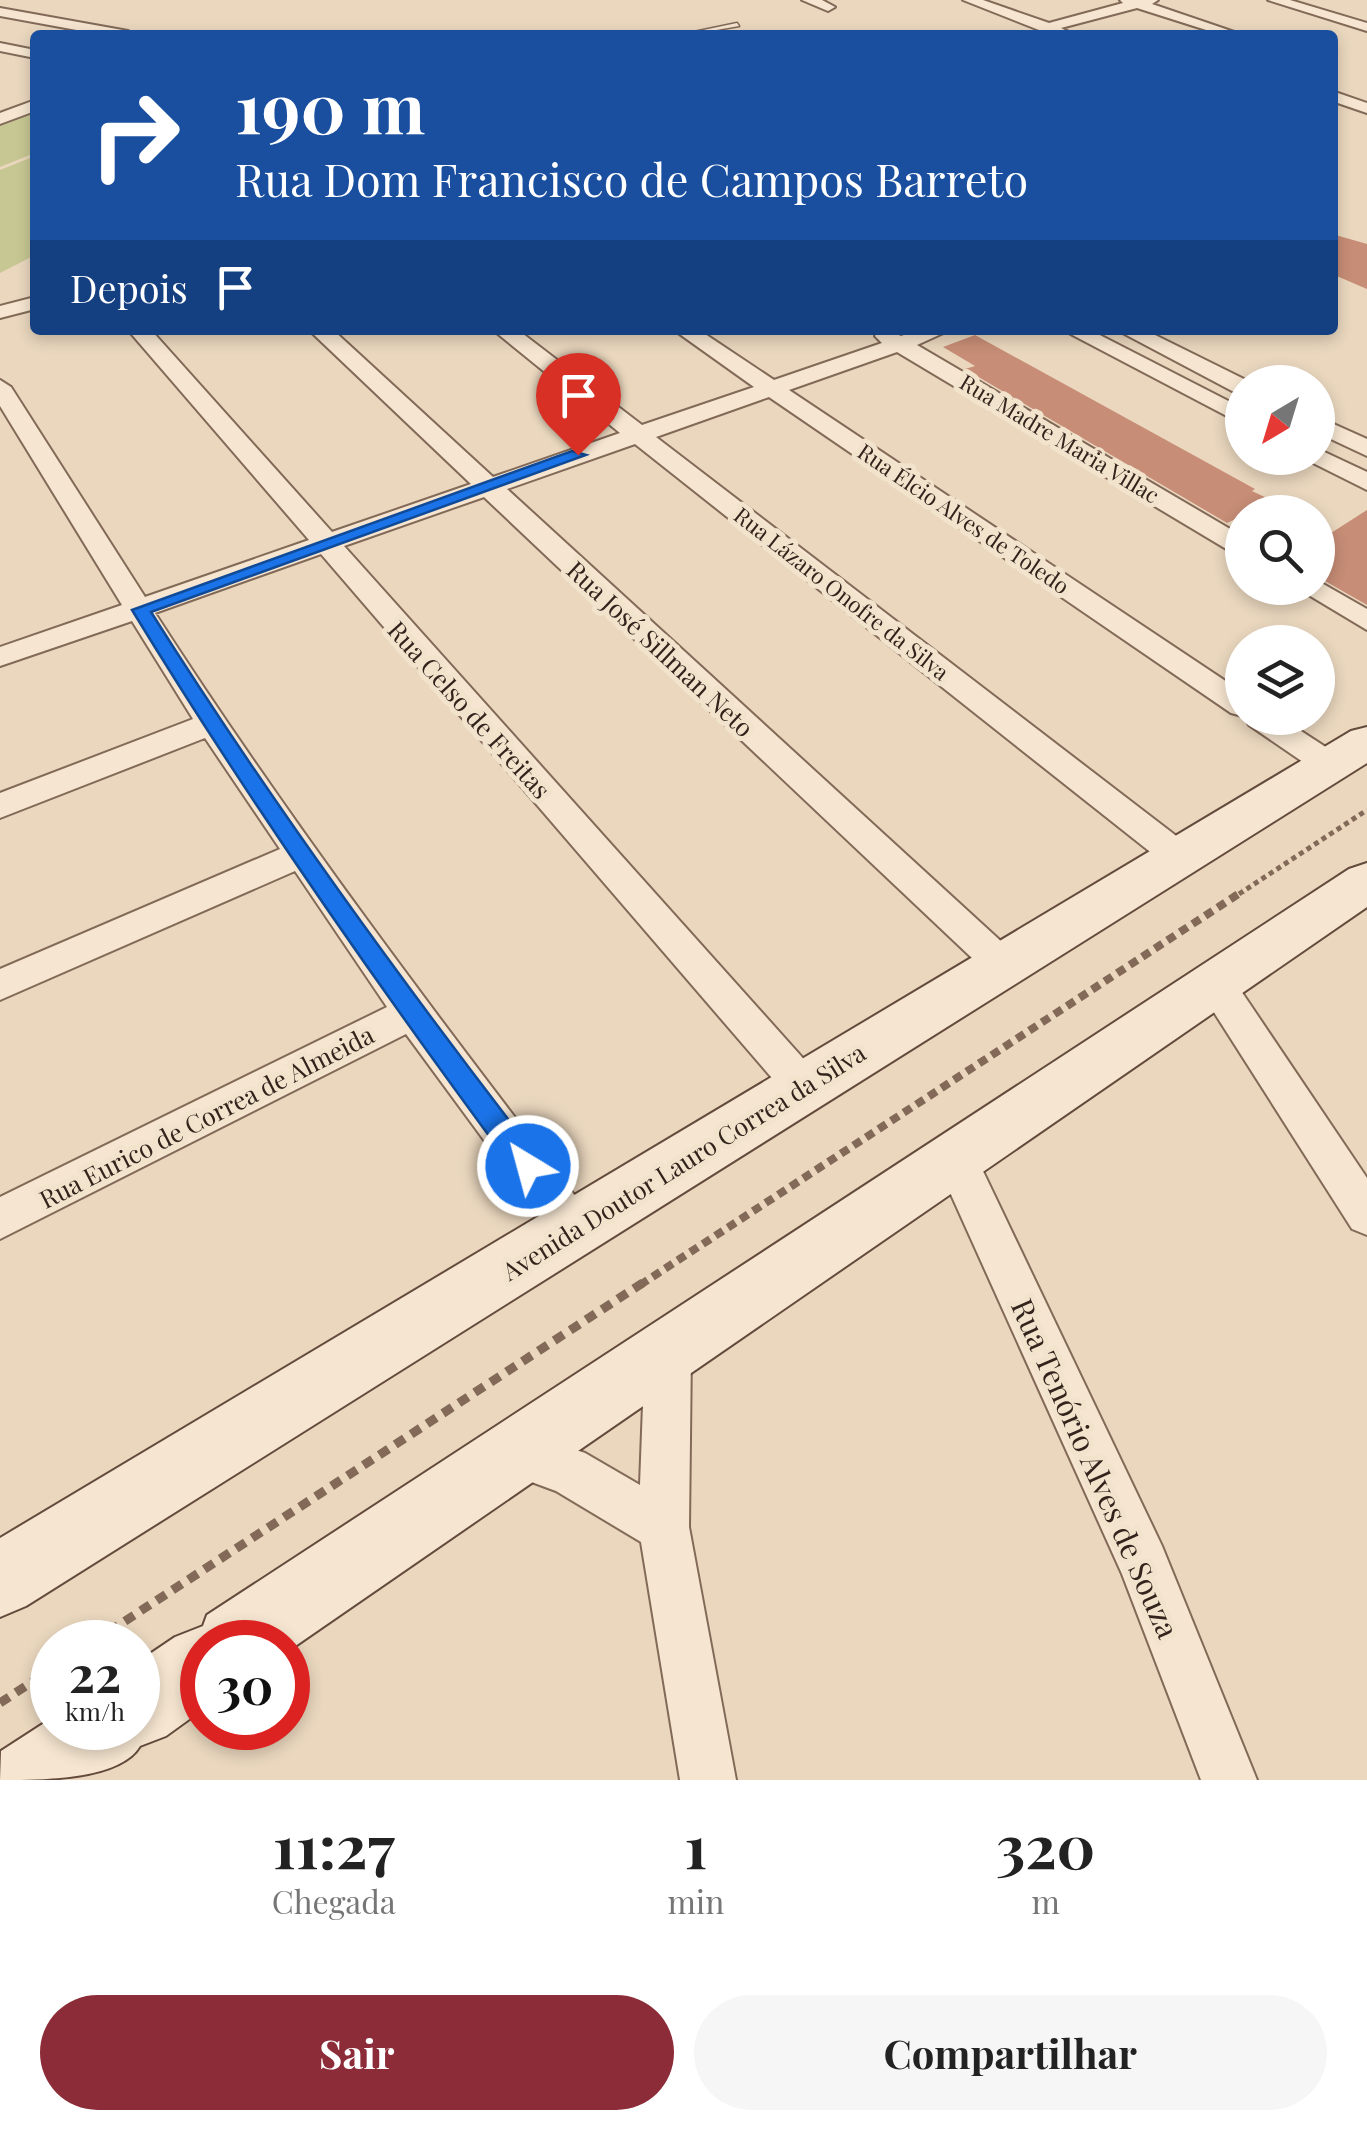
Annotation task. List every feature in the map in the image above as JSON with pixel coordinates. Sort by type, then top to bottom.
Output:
[{"type":"main road","name":"Avenida Doutor Lauro Correa da Silva","points":[[0,1580],[1348,754]]},
{"type":"main road","points":[[267,1620],[1367,882]]},
{"type":"main road","points":[[30,1780],[75,1750]]},
{"type":"street","points":[[809,0],[828,7]]},
{"type":"street","points":[[970,0],[1040,30]]},
{"type":"street","points":[[1275,0],[1367,27]]},
{"type":"street","points":[[1051,30],[1138,1],[1222,30]]},
{"type":"street","points":[[0,12],[100,30]]},
{"type":"street","points":[[0,47],[30,53]]},
{"type":"street","points":[[0,96],[30,103]]},
{"type":"street","points":[[1338,98],[1367,108]]},
{"type":"street","points":[[0,119],[30,106]]},
{"type":"street","points":[[0,312],[30,304]]},
{"type":"street","name":"Rua Celso de Freitas","points":[[143,335],[804,1087]]},
{"type":"street","name":"Rua José Sillman Neto","points":[[325,335],[1003,965]]},
{"type":"street","name":"Rua Lázaro Onofre da Silva","points":[[511,335],[1180,856]]},
{"type":"street","name":"Rua Élcio Alves de Toledo","points":[[692,335],[1225,695]]},
{"type":"street","points":[[1084,335],[1225,408]]},
{"type":"street","points":[[1138,335],[1225,378]]},
{"type":"street","points":[[0,656],[771,388],[888,337]]},
{"type":"street","name":"Rua Madre Maria Villac","points":[[888,337],[1225,537]]},
{"type":"street","points":[[0,387],[212,724],[300,854],[412,1013],[574,1228]]},
{"type":"street","points":[[1335,433],[1367,449]]},
{"type":"street","points":[[1335,465],[1367,482]]},
{"type":"street","points":[[1335,602],[1367,620]]},
{"type":"street","points":[[0,806],[212,724]]},
{"type":"street","points":[[1302,735],[1348,754]]},
{"type":"street","points":[[0,985],[300,854]]},
{"type":"street","points":[[1216,984],[1367,1215]]},
{"type":"street","name":"Rua Eurico de Correa de Almeida","points":[[0,1219],[412,1013]]},
{"type":"street","name":"Rua Tenório Alves de Souza","points":[[956,1158],[1144,1564],[1229,1780]]},
{"type":"street","points":[[668,1352],[664,1527],[708,1780]]},
{"type":"street","points":[[516,1454],[568,1470],[664,1527]]},
{"type":"lane","points":[[715,30],[738,25]]},
{"type":"path","points":[[127,1620],[1367,810]]},
{"type":"path","points":[[0,1703],[30,1683]]},
{"type":"green space","points":[[30,112],[30,155],[0,167],[0,124]]},
{"type":"green space","points":[[30,158],[30,258],[0,273],[0,170]]},
{"type":"building","points":[[1338,236],[1367,244],[1367,289],[1338,277]]},
{"type":"building","points":[[975,335],[1260,495],[1225,495],[1225,522],[965,369],[975,366],[943,347]]},
{"type":"building","points":[[1367,510],[1367,605],[1335,587],[1335,530]]},
{"type":"route","points":[[528,1166],[412,1013],[300,854],[141,610],[578,455]]}]
